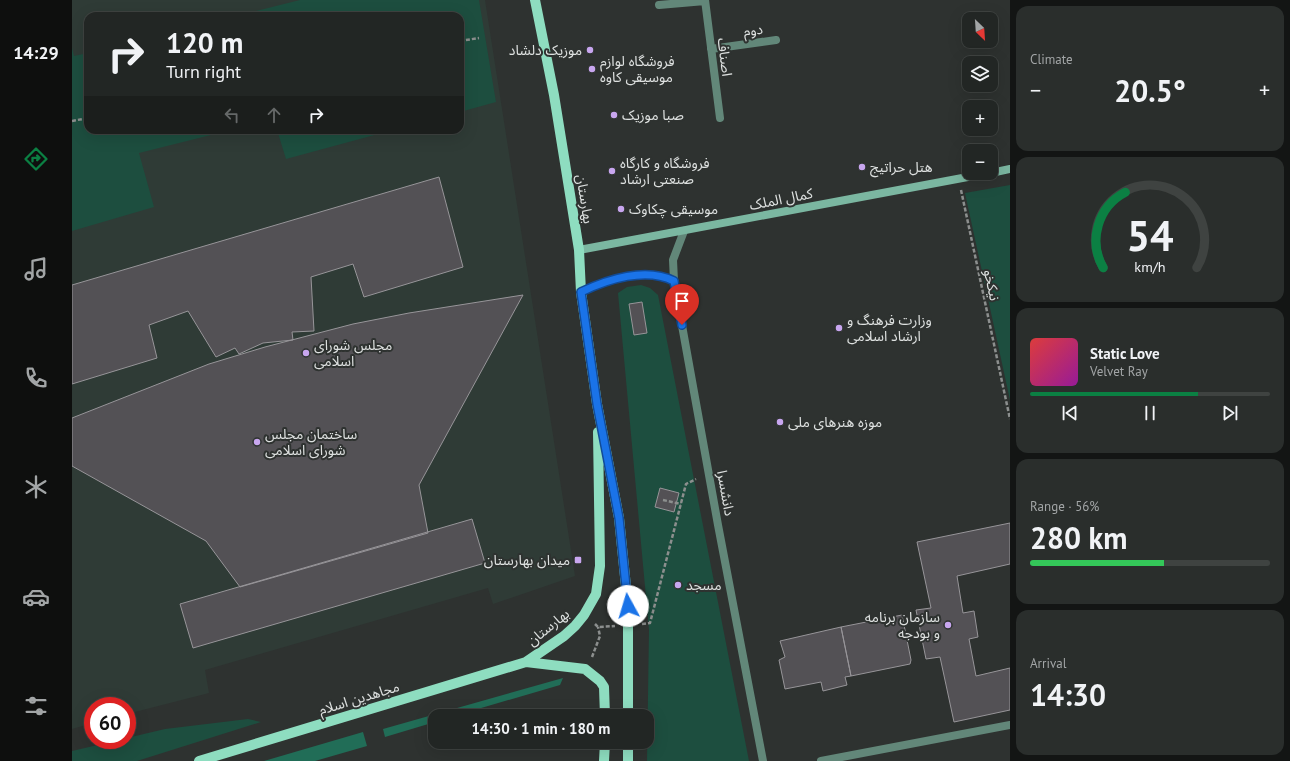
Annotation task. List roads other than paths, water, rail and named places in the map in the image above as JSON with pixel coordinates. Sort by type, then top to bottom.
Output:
[{"type":"main road","name":"بهارستان","points":[[535,0],[554,95],[579,250],[581,292],[597,404],[619,518],[628,606],[628,709]]},
{"type":"main road","name":"کمال الملک","points":[[998,171],[1010,169]]},
{"type":"main road","name":"کمال الملک","points":[[579,250],[962,178]]},
{"type":"main road","name":"بهارستان","points":[[526,662],[564,636],[584,615],[596,594],[600,566],[597,404]]},
{"type":"main road","name":"بهارستان","points":[[526,662],[585,669],[600,681],[604,687],[605,709]]},
{"type":"main road","name":"مجاهدین اسلام","points":[[199,761],[526,662]]},
{"type":"main road","points":[[604,761],[605,749]]},
{"type":"main road","points":[[628,749],[628,761]]},
{"type":"street","points":[[660,5],[705,1]]},
{"type":"street","name":"اصناف","points":[[705,1],[720,118]]},
{"type":"street","name":"دوم","points":[[711,49],[776,40]]},
{"type":"street","name":"دانشسرا","points":[[684,231],[673,260],[674,281],[763,761]]},
{"type":"street","points":[[581,292],[612,280],[652,274],[663,275],[674,281]]},
{"type":"street","points":[[820,761],[1010,725]]},
{"type":"place","name":"موزیک دلشاد","points":[[590,50]]},
{"type":"place","name":"فروشگاه لوازم موسیقی کاوه","points":[[592,69]]},
{"type":"place","name":"صبا موزیک","points":[[614,115]]},
{"type":"place","name":"هتل حراتیج","points":[[862,167]]},
{"type":"place","name":"فروشگاه و کارگاه صنعتی ارشاد","points":[[612,171]]},
{"type":"place","name":"موسیقی چکاوک","points":[[621,209]]},
{"type":"place","name":"وزارت فرهنگ و ارشاد اسلامی","points":[[839,328]]},
{"type":"place","name":"مجلس شورای اسلامی","points":[[306,353]]},
{"type":"place","name":"موزه هنرهای ملی","points":[[780,422]]},
{"type":"place","name":"ساختمان مجلس شورای اسلامی","points":[[257,442]]},
{"type":"place","name":"میدان بهارستان","points":[[578,560]]},
{"type":"place","name":"مسجد","points":[[678,585]]},
{"type":"place","name":"سازمان برنامه و بودجه","points":[[948,625]]}]
